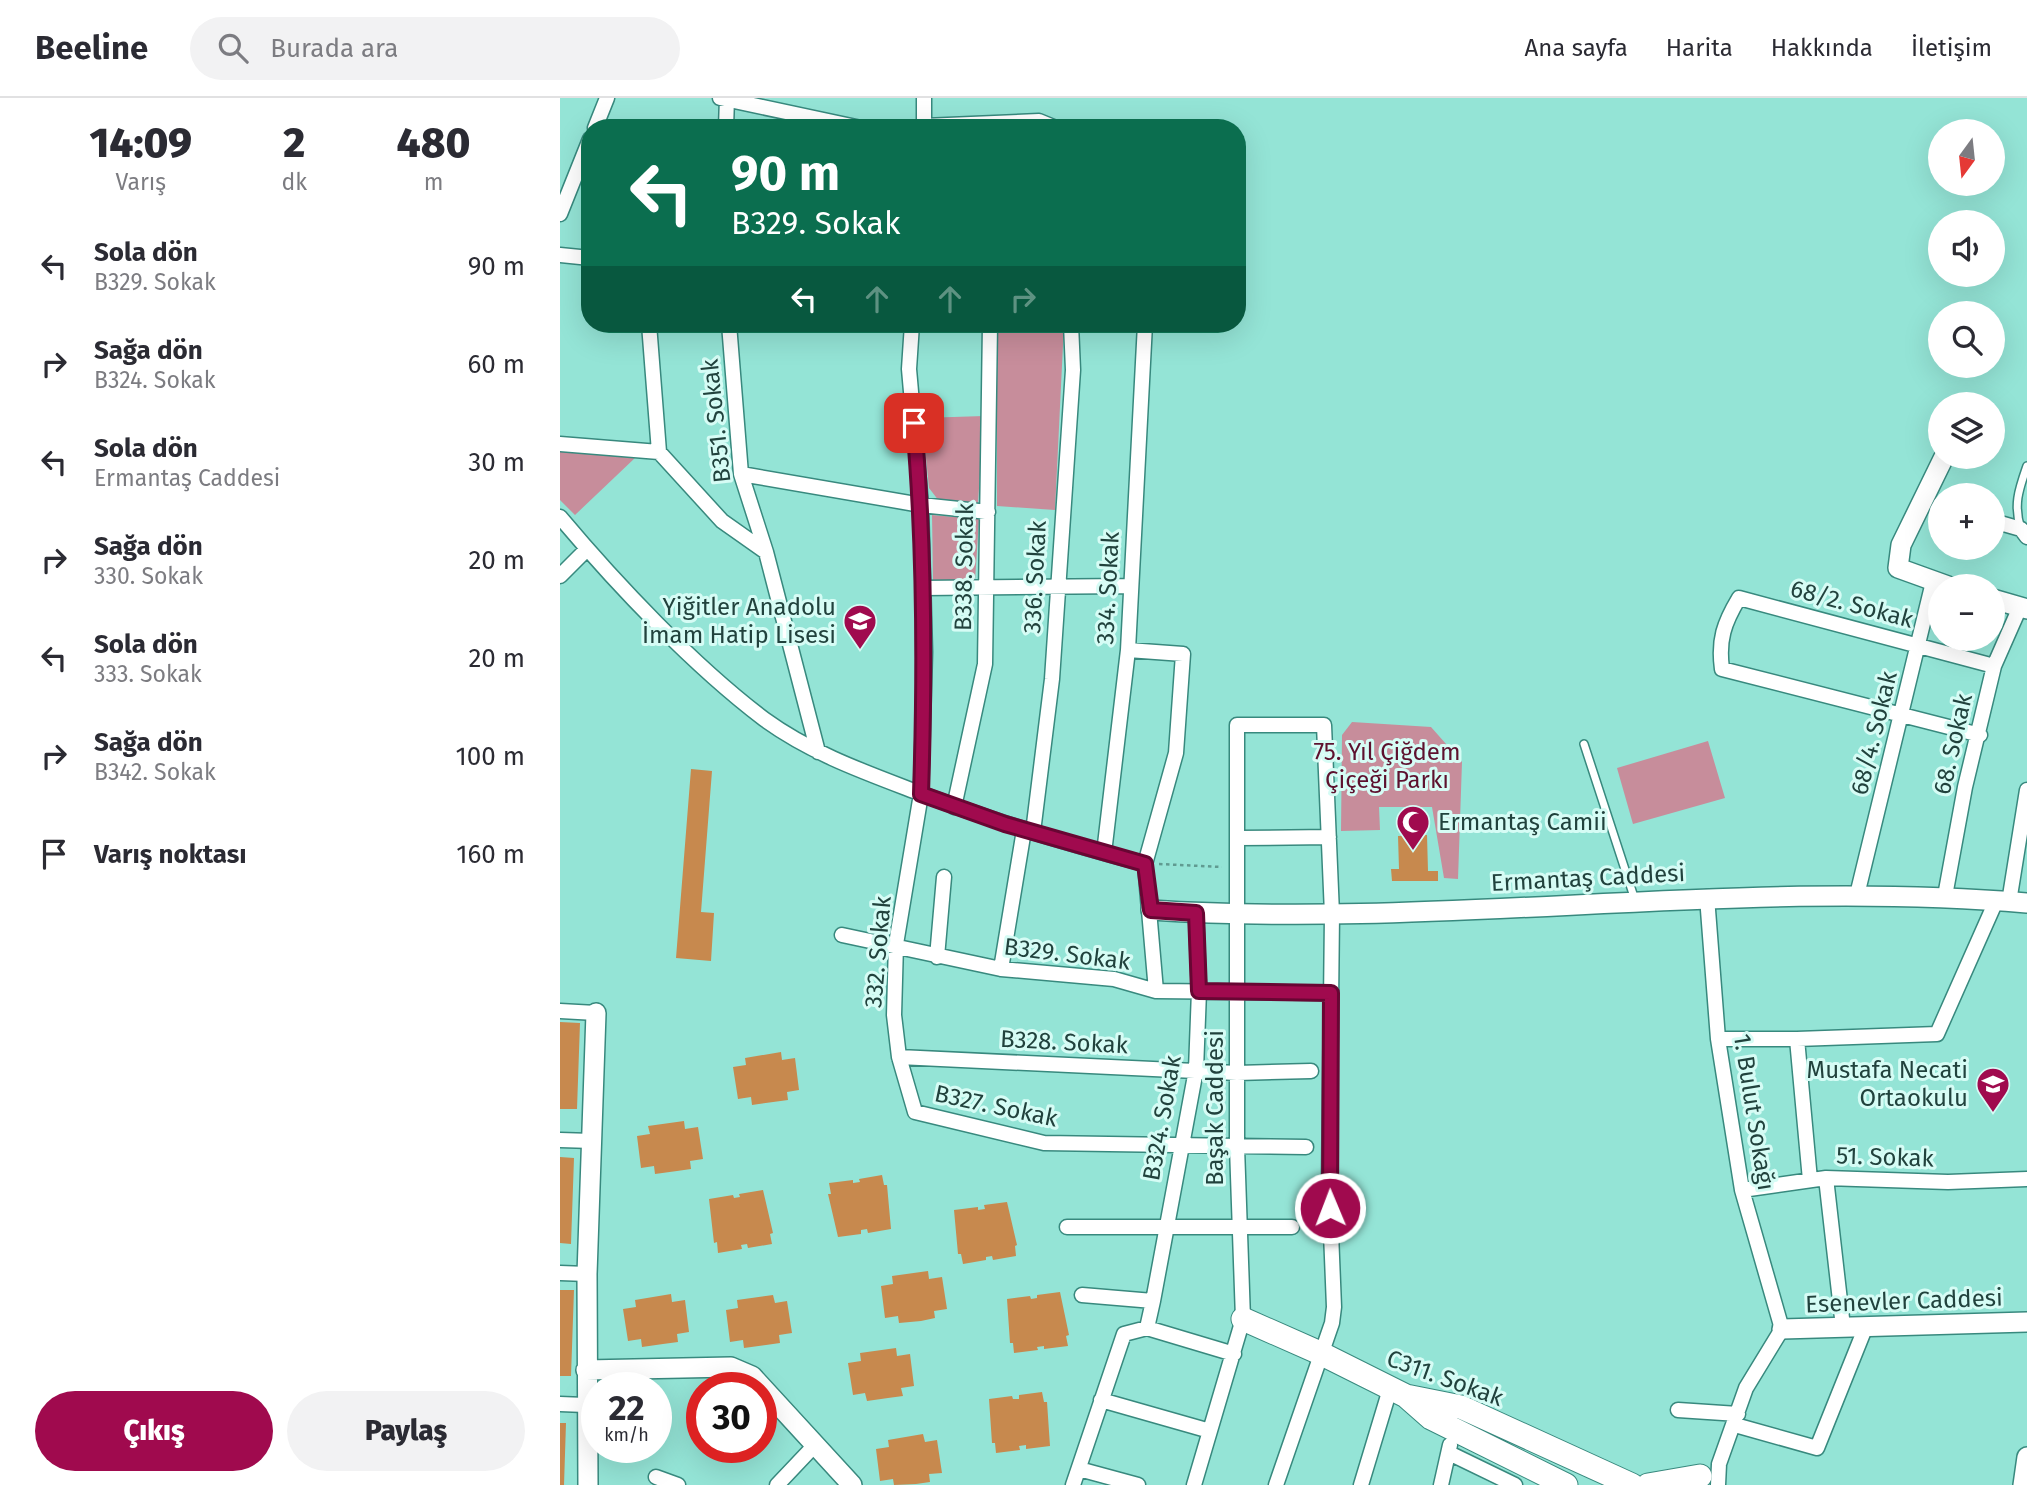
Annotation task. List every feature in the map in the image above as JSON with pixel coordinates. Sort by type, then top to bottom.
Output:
[{"type":"main road","points":[[1928,579],[1898,568],[1901,545],[1938,469]]},
{"type":"main road","points":[[2005,603],[2024,608]]},
{"type":"main road","name":"Ermantaş Caddesi","points":[[1151,910],[1238,915],[1332,914],[1707,897],[1857,895],[1945,896],[2011,902]]},
{"type":"main road","points":[[596,1013],[586,1370],[731,1367],[743,1372]]},
{"type":"main road","name":"C311. Sokak","points":[[1243,1320],[1321,1353],[1398,1392],[1461,1407],[1631,1485]]},
{"type":"main road","name":"Esenevler Caddesi","points":[[1782,1329],[2027,1322]]},
{"type":"main road","points":[[1398,1392],[1431,1418],[1566,1485]]},
{"type":"main road","points":[[777,1412],[852,1485]]},
{"type":"main road","points":[[2023,1485],[2027,1457]]},
{"type":"main road","points":[[587,1463],[588,1485]]},
{"type":"main road","points":[[1648,1485],[1708,1477]]},
{"type":"street","points":[[599,119],[607,98]]},
{"type":"street","points":[[924,98],[924,119]]},
{"type":"street","points":[[725,119],[724,99],[818,119]]},
{"type":"street","points":[[560,214],[581,162]]},
{"type":"street","points":[[560,255],[581,257]]},
{"type":"street","points":[[650,333],[659,452],[722,521],[766,552]]},
{"type":"street","name":"B351. Sokak","points":[[730,333],[741,474],[766,552],[818,752]]},
{"type":"street","name":"332. Sokak","points":[[911,333],[909,369],[921,505],[923,588],[921,794],[896,944],[894,1014],[899,1057],[915,1112]]},
{"type":"street","name":"B338. Sokak","points":[[954,807],[985,664],[990,333]]},
{"type":"street","name":"336. Sokak","points":[[1001,970],[1029,831],[1052,679],[1073,370],[1072,333]]},
{"type":"street","name":"334. Sokak","points":[[1104,853],[1128,650],[1129,586],[1144,333]]},
{"type":"street","points":[[560,444],[659,452]]},
{"type":"street","points":[[741,474],[921,505],[988,512]]},
{"type":"street","points":[[560,517],[587,549],[700,664],[765,719],[818,752],[860,773],[954,807],[1145,864]]},
{"type":"street","points":[[2005,526],[2024,533]]},
{"type":"street","points":[[560,576],[587,549]]},
{"type":"street","points":[[923,588],[1129,586]]},
{"type":"street","name":"68/2. Sokak","points":[[1903,714],[1722,669],[1719,646],[1724,624],[1739,598],[1994,666]]},
{"type":"street","name":"68. Sokak","points":[[1945,896],[1965,788],[1980,735],[1994,666],[2024,608]]},
{"type":"street","name":"68/4. Sokak","points":[[1857,895],[1918,645],[1928,617]]},
{"type":"street","points":[[1128,650],[1183,654],[1176,753],[1145,864],[1156,990]]},
{"type":"street","points":[[1903,714],[1980,735]]},
{"type":"street","name":"Başak Caddesi","points":[[1194,1485],[1243,1320],[1237,1147],[1237,724],[1324,725],[1329,837]]},
{"type":"street","points":[[1718,1039],[1937,1034],[2011,902],[2027,790]]},
{"type":"street","points":[[1238,838],[1329,837],[1332,914],[1329,1183],[1334,1307],[1332,1323],[1276,1485]]},
{"type":"street","points":[[937,957],[944,877]]},
{"type":"street","name":"1. Bulut Sokağı","points":[[1707,897],[1718,1039],[1742,1190],[1782,1329]]},
{"type":"street","name":"B324. Sokak","points":[[1147,1328],[1196,1070],[1199,991],[1196,913]]},
{"type":"street","name":"B329. Sokak","points":[[842,935],[896,944],[937,957],[1001,970],[1114,979],[1156,990],[1331,993]]},
{"type":"street","points":[[560,1011],[596,1013]]},
{"type":"street","points":[[1797,1039],[1810,1180]]},
{"type":"street","name":"B328. Sokak","points":[[899,1057],[1237,1073],[1311,1071]]},
{"type":"street","name":"B327. Sokak","points":[[915,1112],[1044,1143],[1306,1147]]},
{"type":"street","points":[[560,1140],[592,1141]]},
{"type":"street","points":[[1826,1178],[1843,1327]]},
{"type":"street","name":"51. Sokak","points":[[1742,1190],[1826,1178],[1948,1182],[2027,1179]]},
{"type":"street","points":[[1067,1227],[1292,1227]]},
{"type":"street","points":[[560,1273],[587,1274]]},
{"type":"street","points":[[1082,1295],[1153,1301]]},
{"type":"street","points":[[1678,1410],[1737,1420],[1817,1448],[1866,1326]]},
{"type":"street","points":[[1073,1485],[1124,1334],[1147,1328],[1234,1354]]},
{"type":"street","points":[[1708,1477],[1737,1420],[1746,1388],[1782,1329]]},
{"type":"street","points":[[1361,1485],[1398,1392]]},
{"type":"street","points":[[1101,1400],[1210,1431]]},
{"type":"street","points":[[560,1404],[581,1405]]},
{"type":"street","points":[[1441,1485],[1454,1429]]},
{"type":"street","points":[[776,1485],[814,1447]]},
{"type":"street","points":[[1449,1452],[1515,1485]]},
{"type":"street","points":[[1079,1469],[1138,1485]]},
{"type":"street","points":[[656,1477],[678,1485]]},
{"type":"lane","points":[[2024,533],[2015,511],[2016,498],[2027,466]]},
{"type":"lane","points":[[1584,744],[1635,901]]},
{"type":"path","points":[[1145,864],[1238,868]]},
{"type":"green space","points":[[997,333],[1064,333],[1055,510],[997,506]]},
{"type":"green space","points":[[984,416],[978,503],[939,501],[929,488],[922,418]]},
{"type":"green space","points":[[560,448],[636,457],[575,515],[560,500]]},
{"type":"green space","points":[[932,515],[979,519],[975,581],[933,580]]},
{"type":"green space","name":"75. Yıl Çiğdem Çiçeği Parkı","points":[[1352,722],[1431,727],[1462,762],[1458,879],[1444,878],[1432,807],[1379,807],[1380,830],[1341,831],[1342,735]]},
{"type":"green space","points":[[1708,741],[1725,798],[1633,824],[1617,768]]},
{"type":"building","points":[[691,769],[712,771],[701,912],[714,913],[711,961],[676,958]]},
{"type":"building","name":"Ermantaş Camii","points":[[1427,835],[1428,871],[1438,871],[1438,881],[1392,881],[1391,869],[1399,869],[1398,836]]},
{"type":"building","points":[[560,1022],[580,1023],[577,1109],[560,1109]]},
{"type":"building","points":[[781,1052],[782,1060],[795,1058],[799,1090],[787,1092],[788,1100],[752,1105],[751,1097],[738,1099],[733,1067],[746,1065],[745,1058]]},
{"type":"building","points":[[684,1121],[685,1129],[698,1127],[703,1159],[690,1161],[691,1169],[655,1174],[654,1166],[641,1168],[637,1136],[650,1134],[648,1126]]},
{"type":"building","points":[[560,1157],[574,1158],[571,1244],[560,1243]]},
{"type":"building","points":[[882,1175],[884,1185],[887,1185],[891,1229],[868,1233],[867,1229],[861,1230],[861,1234],[838,1237],[828,1194],[831,1194],[829,1183],[853,1180],[853,1183],[860,1182],[859,1179]]},
{"type":"building","points":[[763,1190],[773,1233],[770,1234],[772,1244],[748,1248],[747,1244],[741,1245],[742,1249],[718,1253],[717,1242],[714,1243],[709,1199],[733,1195],[734,1198],[740,1197],[739,1194]]},
{"type":"building","points":[[1007,1202],[1017,1245],[1016,1256],[993,1260],[992,1256],[986,1257],[986,1260],[963,1264],[961,1254],[958,1254],[954,1210],[978,1207],[978,1210],[985,1209],[984,1205]]},
{"type":"building","points":[[928,1271],[929,1279],[942,1277],[947,1309],[934,1311],[935,1318],[921,1321],[899,1323],[898,1316],[885,1318],[881,1286],[893,1284],[892,1276]]},
{"type":"building","points":[[560,1290],[574,1290],[571,1376],[560,1376]]},
{"type":"building","points":[[1060,1292],[1069,1335],[1066,1336],[1068,1346],[1044,1349],[1044,1346],[1037,1347],[1038,1350],[1014,1353],[1013,1343],[1010,1343],[1007,1299],[1030,1296],[1031,1299],[1037,1298],[1037,1295]]},
{"type":"building","points":[[671,1294],[672,1302],[685,1300],[689,1332],[677,1334],[678,1342],[642,1347],[641,1339],[628,1341],[623,1309],[636,1307],[635,1300]]},
{"type":"building","points":[[773,1295],[775,1303],[787,1301],[792,1333],[779,1335],[780,1343],[744,1348],[743,1340],[730,1342],[726,1310],[738,1308],[737,1300]]},
{"type":"building","points":[[896,1348],[897,1356],[910,1354],[914,1386],[901,1388],[903,1396],[867,1401],[865,1393],[853,1395],[848,1363],[861,1361],[860,1353]]},
{"type":"building","points":[[1042,1392],[1044,1402],[1047,1402],[1050,1446],[1026,1449],[1026,1445],[1019,1446],[1020,1450],[996,1453],[995,1443],[992,1443],[989,1399],[1012,1396],[1013,1399],[1019,1399],[1019,1395]]},
{"type":"building","points":[[560,1423],[566,1423],[564,1485],[560,1485]]},
{"type":"building","points":[[923,1434],[925,1442],[937,1440],[942,1473],[929,1474],[930,1482],[916,1484],[894,1485],[893,1479],[880,1481],[876,1449],[889,1447],[888,1440]]},
{"type":"place","name":"Yiğitler Anadolu İmam Hatip Lisesi","points":[[860,651]]},
{"type":"place","name":"Ermantaş Camii","points":[[1413,852]]},
{"type":"place","name":"Mustafa Necati Ortaokulu","points":[[1993,1114]]},
{"type":"route","points":[[914,423],[921,505],[925,652],[921,794],[1005,824],[1145,864],[1151,910],[1196,913],[1199,991],[1331,993],[1330,1208]]}]
